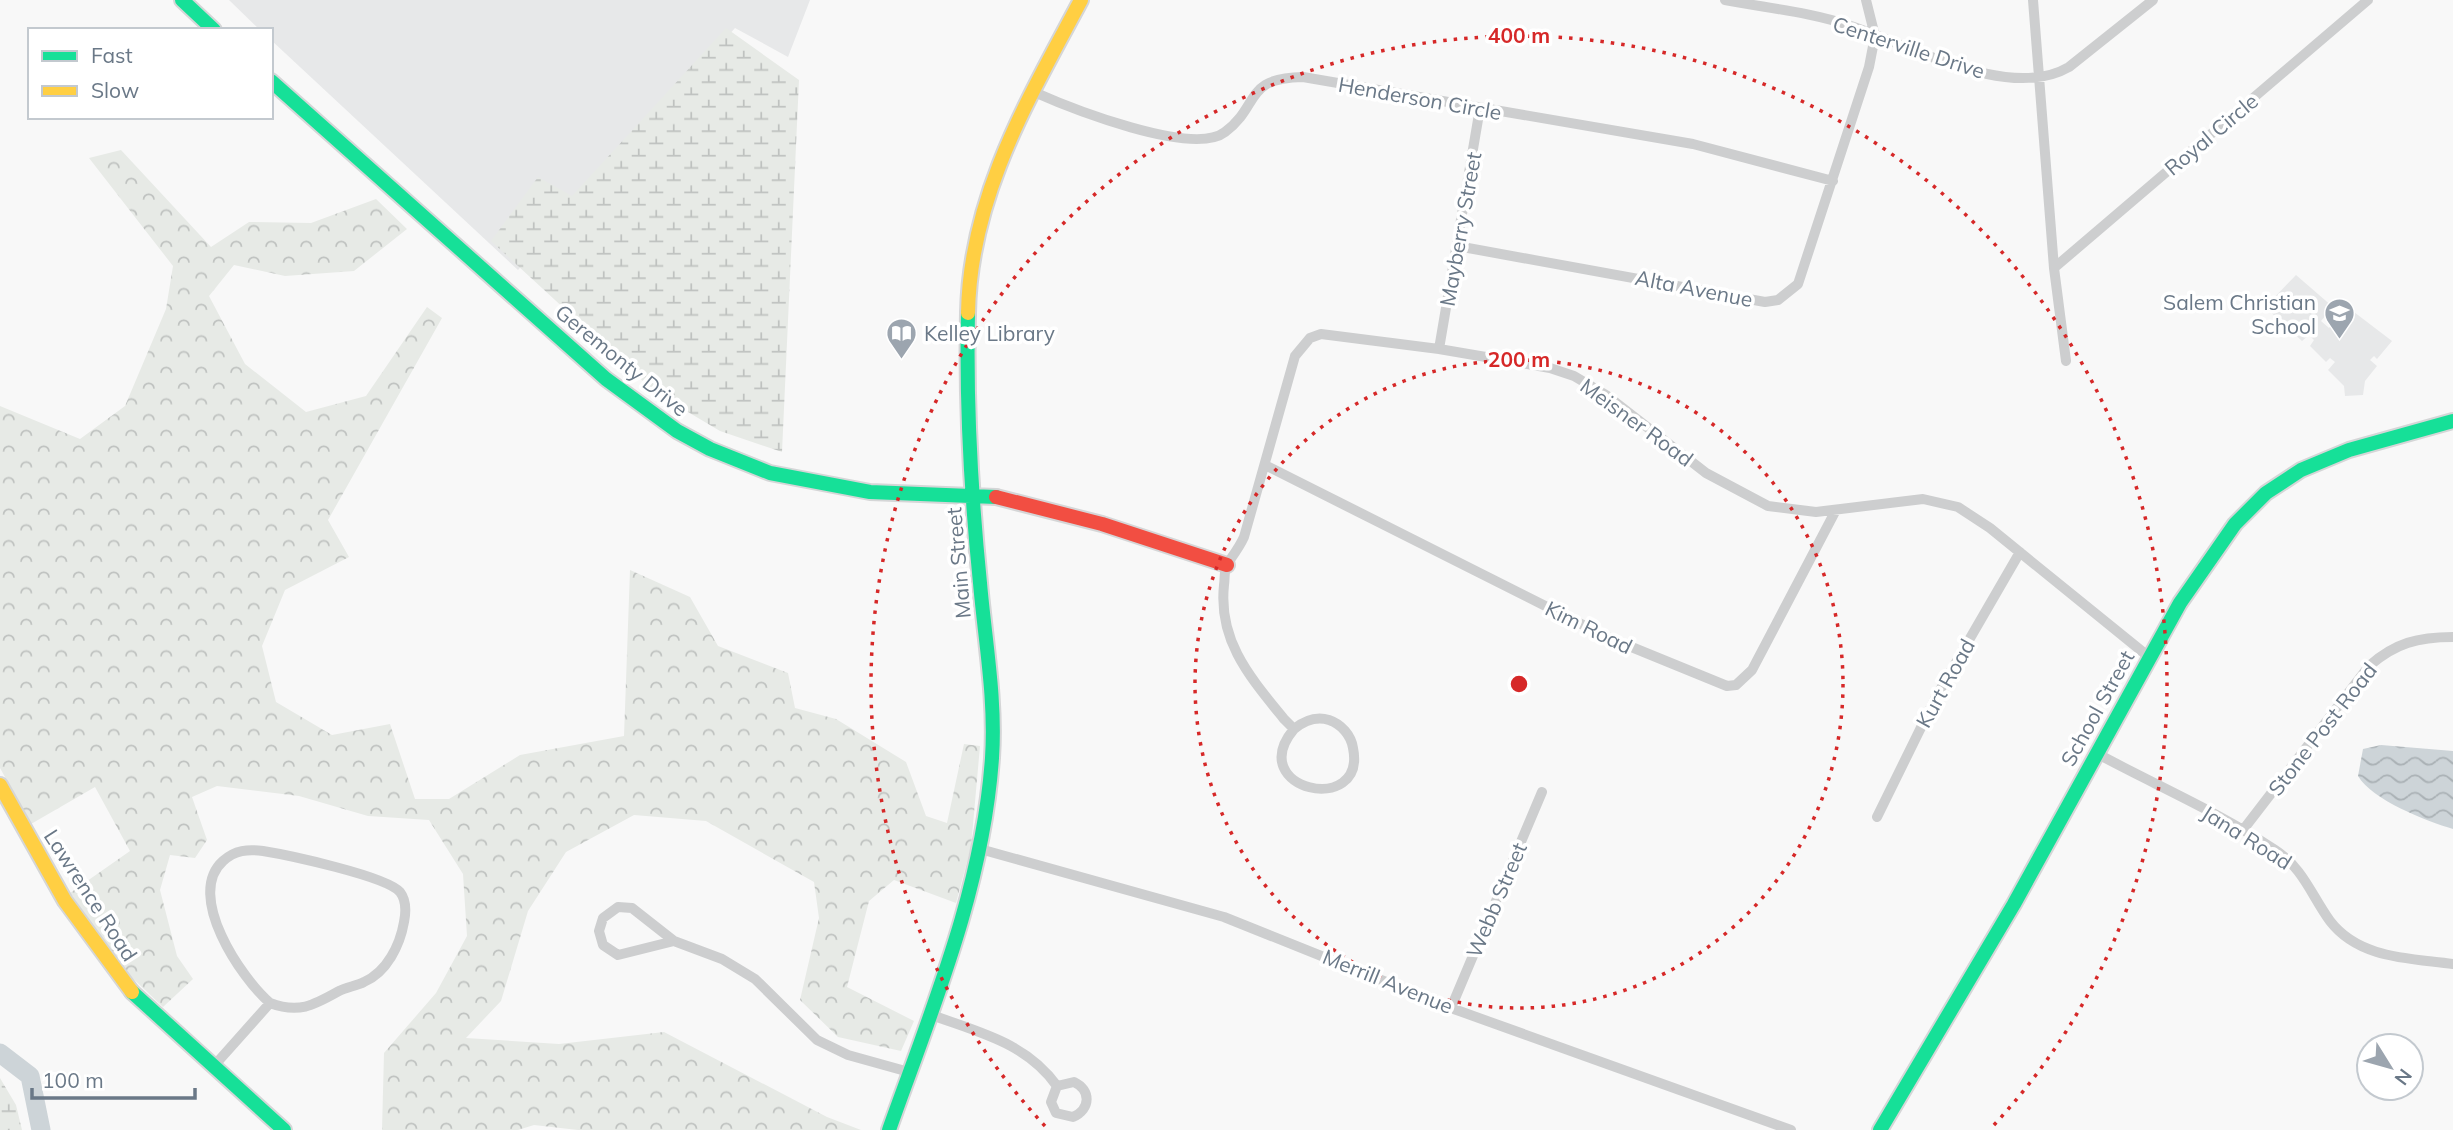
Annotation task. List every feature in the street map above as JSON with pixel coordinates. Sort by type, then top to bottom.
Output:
[{"type":"street","points":[[183,0],[212,28]]},
{"type":"street","name":"Main Street","points":[[889,1130],[964,909],[980,849],[990,779],[992,710],[973,495],[968,331],[973,254],[987,195],[1034,92],[1081,0]]},
{"type":"street","name":"Centerville Drive","points":[[1725,0],[1850,25],[1875,36],[1991,74],[2038,78],[2054,75],[2080,60],[2152,0]]},
{"type":"street","name":"Alta Avenue","points":[[1457,246],[1617,273],[1741,298],[1765,302],[1778,300],[1798,284],[1862,91],[1875,36],[1866,0]]},
{"type":"street","points":[[2033,0],[2054,268],[2066,361]]},
{"type":"street","name":"Royal Circle","points":[[2054,268],[2368,0]]},
{"type":"street","name":"Henderson Circle","points":[[1034,92],[1128,126],[1202,142],[1226,132],[1256,91],[1278,78],[1303,77],[1693,144],[1833,181]]},
{"type":"street","name":"Geremonty Drive","points":[[273,83],[606,379],[677,431],[758,468],[828,486],[892,494],[990,496],[1102,524],[1227,565]]},
{"type":"street","name":"Mayberry Street","points":[[1439,349],[1480,108]]},
{"type":"street","name":"Meisner Road","points":[[1227,565],[1237,554],[1244,537],[1295,356],[1310,338],[1333,333],[1439,349],[1550,369],[1574,376],[1606,395],[1706,473],[1755,501],[1801,511],[1836,510],[1908,500],[1946,503],[1969,513],[2149,657]]},
{"type":"street","name":"School Street","points":[[1880,1130],[2007,915],[2149,657],[2222,540],[2266,493],[2301,470],[2337,454],[2453,421]]},
{"type":"street","name":"Kim Road","points":[[1265,465],[1607,637],[1727,686],[1736,685],[1752,670],[1836,510]]},
{"type":"street","name":"Kurt Road","points":[[1877,817],[1936,697],[2020,552]]},
{"type":"street","points":[[1227,565],[1223,611],[1227,635],[1270,701],[1293,729]]},
{"type":"street","name":"Stone Post Road","points":[[2243,830],[2369,666],[2394,646],[2409,640],[2453,637]]},
{"type":"street","points":[[1322,719],[1336,723],[1348,734],[1354,755],[1350,770],[1341,782],[1327,789],[1312,790],[1292,779],[1284,765],[1283,750],[1293,729],[1306,721],[1322,719]]},
{"type":"street","name":"Jana Road","points":[[2096,752],[2243,830],[2298,867],[2330,921],[2351,941],[2375,952],[2453,964]]},
{"type":"street","name":"Lawrence Road","points":[[0,785],[65,901],[123,983],[284,1130]]},
{"type":"street","name":"Webb Street","points":[[1451,1008],[1542,793]]},
{"type":"street","name":"Merrill Avenue","points":[[980,849],[1224,917],[1451,1008],[1791,1130]]},
{"type":"street","points":[[243,851],[267,852],[377,879],[400,892],[406,908],[402,933],[395,951],[373,977],[309,1007],[293,1009],[270,1003],[235,964],[211,901],[214,871],[227,858],[243,851]]},
{"type":"street","points":[[674,941],[618,955],[603,945],[599,926],[610,911],[628,907],[674,941],[722,959],[755,979],[806,1030],[831,1048],[909,1072]]},
{"type":"street","points":[[213,1067],[270,1003]]},
{"type":"street","points":[[929,1014],[1020,1049],[1040,1064],[1057,1086]]},
{"type":"shaded area","points":[[229,0],[810,0],[788,57],[735,28],[518,270],[273,42],[273,28],[258,28]]},
{"type":"shaded area","points":[[2296,275],[2333,307],[2321,321],[2329,328],[2341,314],[2341,308],[2353,306],[2354,312],[2392,341],[2377,359],[2374,356],[2370,360],[2377,366],[2365,381],[2363,395],[2345,396],[2344,386],[2328,370],[2335,362],[2330,358],[2326,362],[2310,346],[2314,340],[2309,335],[2302,341],[2265,307]]},
{"type":"green space","points":[[726,28],[799,80],[782,452],[720,431],[656,393],[491,241],[538,177],[572,196]]},
{"type":"green space","points":[[121,150],[211,247],[249,222],[311,223],[376,199],[407,229],[354,271],[285,276],[234,265],[209,296],[245,364],[306,412],[366,396],[427,307],[442,318],[328,520],[349,557],[285,590],[262,646],[276,702],[332,735],[390,724],[415,799],[449,799],[520,755],[624,736],[630,570],[690,597],[718,646],[788,673],[795,708],[836,719],[906,762],[926,816],[947,823],[964,744],[980,746],[971,847],[956,903],[894,880],[869,901],[847,987],[914,1021],[901,1051],[838,1037],[800,1000],[819,918],[814,882],[706,821],[634,815],[566,852],[528,911],[501,1001],[466,1038],[559,1044],[664,1032],[827,1117],[861,1130],[578,1130],[534,1125],[518,1130],[382,1130],[384,1053],[436,993],[467,936],[463,874],[429,820],[368,816],[299,796],[217,786],[192,797],[207,840],[195,858],[170,855],[160,890],[177,956],[193,979],[163,1007],[125,971],[70,893],[130,851],[95,787],[31,824],[0,768],[0,406],[80,439],[125,406],[166,309],[173,266],[89,158]]},
{"type":"green space","points":[[0,1078],[16,1105],[22,1130],[0,1130]]},
{"type":"water","points":[[2381,745],[2453,751],[2453,829],[2401,809],[2365,785],[2358,776],[2363,749]]},
{"type":"waterway","points":[[0,1053],[30,1076],[41,1130]]},
{"type":"traffic: fast","points":[[182,0],[212,28]]},
{"type":"traffic: fast","points":[[273,83],[606,379],[677,431],[710,449],[770,473],[870,492],[996,497]]},
{"type":"traffic: fast","points":[[889,1130],[938,993],[967,901],[987,806],[992,758],[991,692],[970,448],[968,313]]},
{"type":"traffic: fast","points":[[1880,1130],[2014,904],[2180,603],[2235,524],[2266,493],[2301,470],[2349,450],[2453,421]]},
{"type":"traffic: fast","points":[[132,992],[284,1130]]},
{"type":"traffic: slow","points":[[968,313],[971,270],[979,229],[1005,150],[1081,0]]},
{"type":"traffic: slow","points":[[0,785],[65,901],[132,992]]},
{"type":"traffic: jam","points":[[996,497],[1102,524],[1227,565]]},
{"type":"place","name":"Salem Christian School","points":[[2339,341]]},
{"type":"place","name":"Kelley Library","points":[[901,360]]}]
